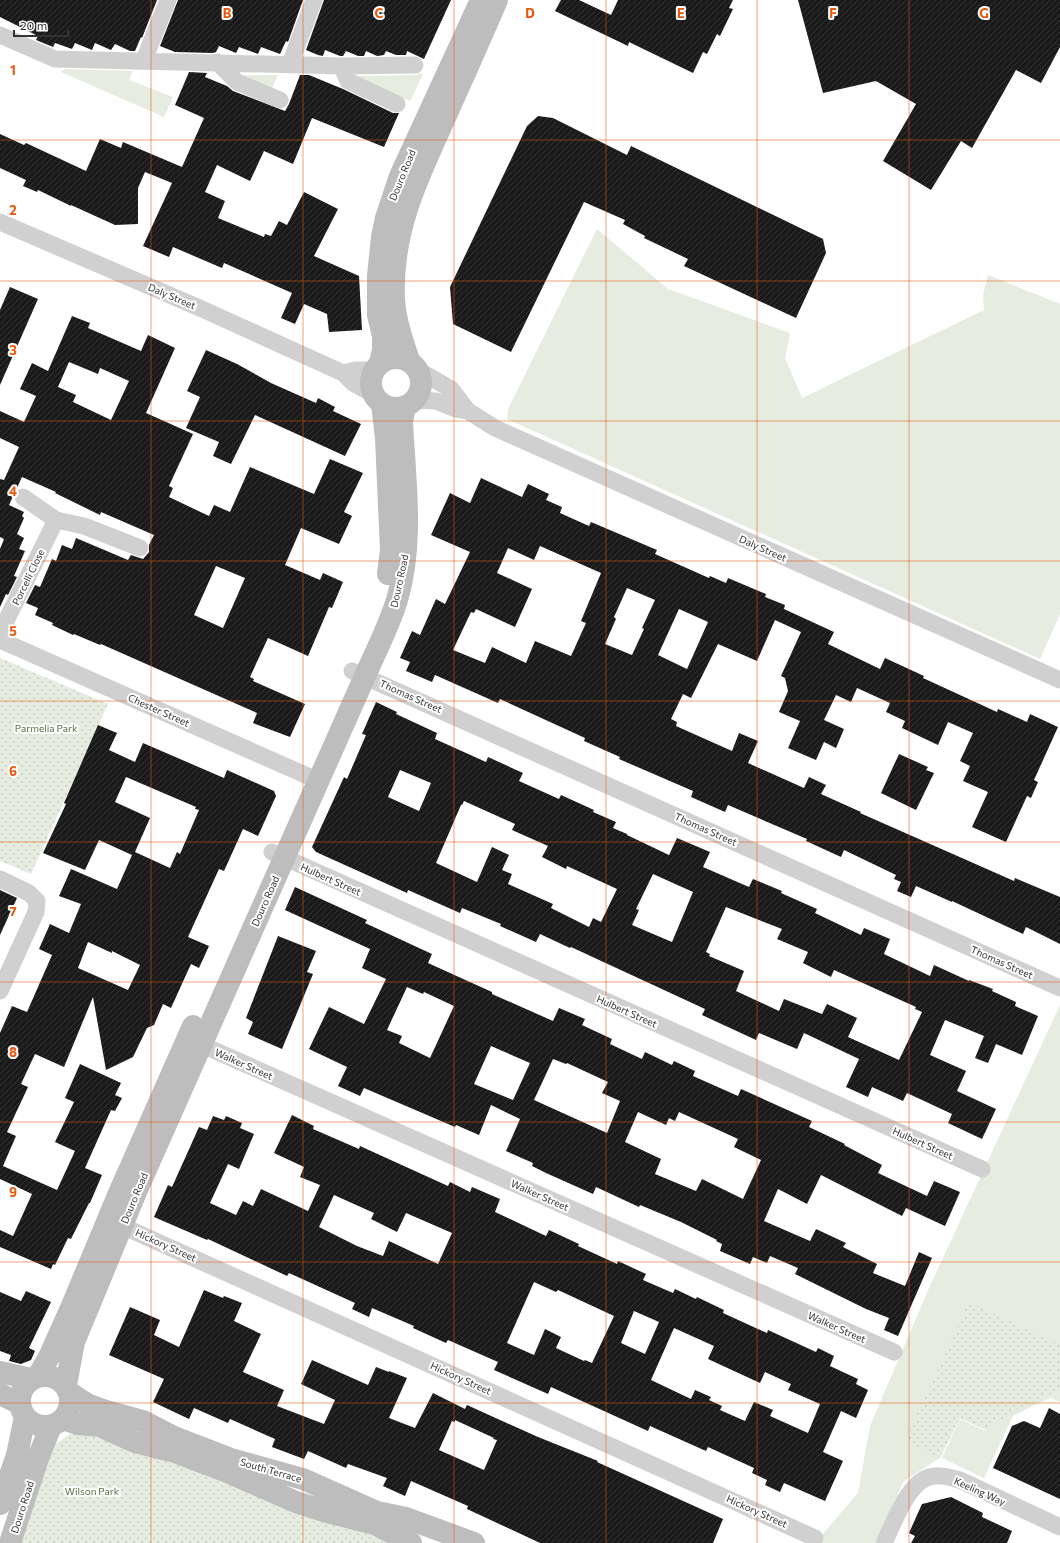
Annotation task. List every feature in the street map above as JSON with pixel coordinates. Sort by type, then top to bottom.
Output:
[{"type":"street","points":[[144,60],[168,0]]},
{"type":"street","points":[[290,64],[314,0]]},
{"type":"street","name":"Douro Road","points":[[377,367],[383,350],[378,315],[378,276],[382,237],[386,218],[400,176],[481,0]]},
{"type":"street","name":"Douro Road","points":[[413,365],[399,331],[394,299],[397,250],[401,225],[414,186],[498,0]]},
{"type":"street","points":[[0,35],[55,59],[343,66],[415,65]]},
{"type":"street","points":[[217,62],[237,82],[280,100]]},
{"type":"street","points":[[343,66],[348,81],[397,104]]},
{"type":"street","name":"Daly Street","points":[[0,222],[202,309],[343,373],[353,383],[378,399]]},
{"type":"street","points":[[394,358],[413,365],[420,376],[421,385],[419,393],[410,403],[398,408],[390,407],[378,399],[371,386],[371,378],[377,367],[387,360],[394,358]]},
{"type":"street","name":"Daly Street","points":[[413,365],[451,389],[468,411]]},
{"type":"street","points":[[343,373],[377,367]]},
{"type":"street","name":"Douro Road","points":[[359,673],[382,596],[389,568],[391,550],[386,438],[378,399]]},
{"type":"street","name":"Daly Street","points":[[410,403],[436,401],[468,411],[506,434],[1060,680]]},
{"type":"street","name":"Douro Road","points":[[34,1378],[49,1358],[71,1308],[115,1223],[359,673],[396,601],[402,575],[407,541],[402,422],[410,403]]},
{"type":"street","points":[[23,497],[56,520],[84,526],[140,548]]},
{"type":"street","name":"Porcelli Close","points":[[0,633],[56,520]]},
{"type":"street","name":"Chester Street","points":[[0,640],[312,778]]},
{"type":"street","name":"Thomas Street","points":[[359,673],[1060,988]]},
{"type":"street","name":"Hulbert Street","points":[[279,855],[982,1169]]},
{"type":"street","points":[[0,879],[29,893],[37,901],[36,912],[0,991]]},
{"type":"street","name":"Walker Street","points":[[194,1042],[894,1352]]},
{"type":"street","name":"Douro Road","points":[[68,1389],[74,1342],[115,1223]]},
{"type":"street","name":"Hickory Street","points":[[115,1223],[815,1538]]},
{"type":"street","points":[[0,1372],[34,1378],[45,1375],[60,1379],[68,1389],[70,1408],[57,1422],[44,1426],[37,1425],[30,1421],[23,1410],[0,1394]]},
{"type":"street","points":[[0,1504],[17,1455],[23,1410],[22,1391],[34,1378]]},
{"type":"street","name":"South Terrace","points":[[68,1389],[87,1404],[143,1421],[174,1438],[231,1459],[303,1479],[378,1512],[406,1518],[474,1543]]},
{"type":"street","name":"Douro Road","points":[[10,1543],[38,1458],[57,1422]]},
{"type":"street","name":"South Terrace","points":[[57,1422],[98,1426],[135,1442],[175,1452],[226,1471],[252,1488],[327,1512],[375,1524],[411,1543]]},
{"type":"street","name":"Keeling Way","points":[[884,1543],[912,1489],[920,1481],[927,1477],[934,1476],[960,1480],[1060,1527]]},
{"type":"green space","points":[[64,69],[133,71],[129,80],[173,97],[164,117],[61,72]]},
{"type":"green space","points":[[418,73],[423,74],[410,101],[354,76],[418,75]]},
{"type":"green space","points":[[241,75],[278,75],[272,88]]},
{"type":"green space","points":[[597,229],[668,289],[790,333],[785,358],[802,398],[984,310],[983,295],[988,275],[1060,304],[1060,614],[1040,659],[507,419],[508,409]]},
{"type":"green space","name":"Parmelia Park","points":[[0,658],[108,704],[31,874],[0,861]]},
{"type":"green space","points":[[1060,1005],[1060,1402],[1050,1398],[1013,1416],[984,1478],[942,1458],[960,1419],[985,1431],[987,1429],[985,1430],[960,1418],[940,1458],[904,1481],[875,1543],[815,1543],[858,1493],[870,1426],[929,1288]]},
{"type":"green space","points":[[969,1302],[1060,1345],[1060,1387],[1059,1390],[1010,1414],[985,1429],[960,1418],[940,1458],[905,1441]]},
{"type":"green space","name":"Wilson Park","points":[[80,1433],[128,1447],[398,1543],[20,1543],[53,1446],[70,1434]]},
{"type":"building","points":[[0,0],[157,0],[142,38],[141,37],[135,51],[130,51],[115,44],[111,50],[95,43],[92,50],[75,43],[72,49],[55,43],[53,47],[36,40],[38,36],[0,17]]},
{"type":"building","points":[[178,0],[303,0],[288,42],[286,41],[280,54],[261,47],[258,54],[239,47],[236,53],[219,46],[216,52],[213,53],[175,52],[160,46]]},
{"type":"building","points":[[324,0],[451,0],[424,59],[407,51],[406,55],[396,55],[386,51],[384,55],[377,56],[366,51],[364,56],[358,56],[346,51],[343,56],[340,56],[325,50],[323,56],[306,50]]},
{"type":"building","points":[[561,0],[579,0],[611,15],[618,0],[733,0],[729,8],[733,9],[720,36],[717,34],[707,54],[703,52],[693,73],[629,42],[628,46],[555,11]]},
{"type":"building","points":[[798,0],[1060,0],[1060,47],[1041,83],[1016,70],[972,148],[961,141],[931,190],[883,161],[916,104],[876,81],[823,93]]},
{"type":"building","points":[[189,72],[207,73],[205,77],[227,86],[233,91],[285,111],[300,75],[309,75],[343,89],[393,113],[399,113],[384,147],[312,118],[293,164],[264,151],[250,181],[217,165],[205,192],[225,201],[218,218],[264,237],[265,234],[271,236],[279,221],[287,225],[304,192],[338,209],[314,256],[359,276],[362,330],[329,332],[327,314],[304,304],[295,324],[281,318],[292,293],[224,263],[222,268],[173,247],[169,257],[143,246],[172,183],[145,172],[138,188],[138,224],[115,225],[38,190],[37,192],[23,186],[26,180],[0,168],[0,134],[24,145],[26,143],[86,171],[100,139],[121,148],[123,142],[182,167],[204,118],[175,105]]},
{"type":"building","points":[[538,116],[553,118],[627,155],[631,146],[823,239],[826,253],[796,318],[684,266],[688,259],[644,238],[645,236],[623,224],[625,220],[584,202],[511,352],[453,324],[450,287],[527,126]]},
{"type":"building","points":[[10,287],[38,299],[0,385],[0,310]]},
{"type":"building","points":[[72,316],[90,323],[88,328],[141,351],[148,335],[175,348],[146,413],[193,434],[169,486],[173,488],[169,497],[209,516],[214,505],[230,512],[250,467],[314,494],[330,459],[363,473],[344,512],[352,516],[339,544],[301,528],[285,565],[320,580],[323,573],[343,582],[332,608],[329,607],[308,656],[268,638],[250,677],[254,679],[253,681],[305,704],[290,737],[253,723],[257,713],[101,644],[100,645],[74,634],[73,635],[52,625],[53,623],[35,615],[38,608],[26,603],[35,585],[40,587],[52,559],[56,561],[62,545],[72,549],[76,538],[128,560],[131,555],[143,559],[149,552],[149,545],[154,535],[101,512],[100,515],[55,493],[56,492],[22,477],[9,505],[24,512],[22,516],[24,518],[17,534],[24,538],[19,549],[25,551],[14,576],[17,577],[0,607],[0,549],[4,539],[0,537],[0,479],[4,480],[19,447],[0,438],[0,411],[24,422],[36,396],[20,389],[32,363],[48,371]],"holes":[[[69,362],[98,374],[100,368],[129,381],[111,420],[73,402],[76,395],[58,387]],[[216,566],[245,578],[223,628],[194,615]]]},
{"type":"building","points":[[206,350],[237,364],[271,383],[316,403],[318,398],[335,407],[333,411],[361,424],[345,456],[255,415],[231,464],[213,456],[219,442],[186,428],[200,397],[187,391]]},
{"type":"building","points":[[481,478],[522,497],[528,484],[549,494],[546,500],[562,507],[560,513],[589,526],[591,522],[657,550],[655,554],[709,578],[710,576],[726,583],[728,578],[766,594],[765,597],[785,605],[784,609],[834,632],[828,644],[880,669],[885,658],[924,676],[923,678],[997,712],[998,709],[1027,722],[1030,714],[1058,727],[1034,780],[1038,782],[1031,798],[1027,796],[1006,842],[972,827],[988,792],[963,781],[970,766],[960,761],[973,733],[948,722],[938,745],[902,728],[905,721],[886,712],[890,703],[857,688],[851,702],[836,695],[824,720],[844,729],[836,748],[824,742],[816,760],[788,748],[800,721],[779,712],[788,691],[785,678],[781,676],[801,632],[775,620],[757,661],[718,644],[691,698],[683,694],[671,719],[677,722],[676,726],[732,751],[739,733],[758,741],[748,763],[804,788],[809,777],[826,785],[821,794],[861,812],[860,813],[1014,881],[1015,878],[1060,897],[1060,944],[1026,927],[1023,934],[916,886],[911,897],[897,891],[901,882],[894,879],[896,875],[844,850],[841,857],[806,841],[807,839],[728,805],[725,812],[691,797],[693,791],[619,759],[620,757],[584,741],[585,738],[500,699],[498,703],[435,675],[432,682],[406,671],[410,662],[400,658],[412,631],[420,635],[436,599],[445,604],[470,552],[431,535],[450,493],[470,503]],"holes":[[[540,546],[601,573],[581,621],[586,623],[571,656],[535,641],[526,663],[492,647],[485,663],[453,650],[471,612],[474,613],[476,609],[515,627],[532,589],[497,573],[508,548],[534,560]],[[627,588],[655,600],[632,655],[605,644],[616,619],[614,617]],[[679,609],[708,622],[687,669],[658,655]]]},
{"type":"building","points":[[376,702],[397,712],[396,714],[437,733],[435,739],[486,762],[488,757],[523,773],[519,781],[559,799],[561,795],[594,810],[593,812],[616,822],[613,828],[669,855],[677,838],[710,852],[703,867],[749,887],[753,879],[782,891],[781,893],[817,909],[815,913],[861,935],[864,928],[890,939],[884,954],[930,976],[934,965],[969,981],[993,989],[992,991],[1016,1002],[1015,1006],[1038,1016],[1022,1055],[996,1044],[988,1063],[975,1058],[984,1036],[945,1020],[930,1055],[966,1071],[957,1091],[996,1109],[982,1139],[948,1123],[952,1114],[907,1093],[903,1101],[872,1087],[868,1097],[846,1087],[859,1059],[804,1033],[797,1049],[759,1033],[756,1040],[702,1015],[705,1009],[571,947],[570,948],[540,934],[536,942],[500,926],[501,924],[462,908],[460,913],[408,890],[407,893],[316,852],[312,847],[344,777],[347,779],[366,735],[362,734]],"holes":[[[400,770],[431,783],[419,811],[388,797]],[[464,801],[515,824],[512,830],[548,846],[542,857],[566,869],[567,866],[617,889],[601,922],[593,918],[589,927],[551,908],[553,904],[508,884],[512,874],[502,870],[509,855],[492,847],[477,882],[436,863]],[[653,874],[693,892],[672,942],[632,925],[639,910],[636,909]],[[726,907],[782,929],[777,939],[808,952],[803,963],[831,977],[834,970],[916,1007],[915,1009],[922,1012],[899,1060],[848,1037],[857,1018],[827,1004],[822,1014],[784,999],[779,1011],[736,991],[744,971],[709,956],[710,954],[706,952]]]},
{"type":"building","points":[[98,725],[117,733],[109,750],[135,762],[143,743],[224,778],[227,770],[274,791],[276,796],[258,836],[243,829],[224,871],[219,869],[188,937],[209,946],[199,968],[191,964],[171,1008],[163,1004],[154,1025],[147,1028],[133,1057],[106,1070],[93,997],[64,1067],[35,1054],[21,1084],[28,1087],[7,1132],[16,1136],[3,1166],[57,1190],[75,1151],[55,1142],[74,1102],[65,1098],[80,1064],[121,1083],[115,1095],[122,1098],[115,1111],[111,1110],[85,1168],[102,1175],[90,1203],[71,1239],[68,1238],[55,1265],[53,1264],[51,1269],[0,1247],[0,1230],[13,1236],[32,1194],[0,1179],[0,1033],[12,1006],[27,1012],[52,955],[39,949],[50,924],[69,933],[81,904],[59,896],[71,869],[117,889],[132,855],[99,840],[85,870],[43,853],[66,804],[64,803]],"holes":[[[126,777],[196,807],[195,809],[199,810],[180,854],[177,852],[170,868],[135,852],[150,818],[115,802]],[[88,942],[112,953],[112,951],[140,965],[128,990],[78,968]]]},
{"type":"building","points":[[899,754],[928,767],[926,770],[934,773],[916,810],[881,793]]},
{"type":"building","points":[[295,887],[367,920],[365,923],[432,954],[428,963],[492,992],[492,994],[553,1021],[559,1008],[585,1019],[582,1025],[612,1039],[610,1044],[642,1059],[645,1052],[672,1065],[674,1061],[695,1071],[693,1076],[738,1096],[741,1089],[812,1121],[809,1127],[845,1144],[844,1145],[882,1165],[878,1173],[927,1196],[934,1181],[960,1192],[945,1226],[906,1208],[902,1216],[821,1175],[807,1204],[778,1189],[764,1221],[810,1241],[816,1229],[846,1243],[843,1247],[877,1264],[873,1273],[905,1286],[919,1252],[932,1258],[898,1336],[884,1330],[889,1318],[866,1309],[795,1274],[798,1268],[770,1256],[767,1263],[753,1257],[750,1264],[720,1251],[722,1244],[716,1241],[717,1240],[681,1222],[640,1205],[639,1207],[596,1187],[593,1194],[532,1166],[533,1163],[506,1151],[520,1119],[491,1105],[479,1135],[456,1125],[455,1127],[364,1088],[360,1096],[338,1086],[347,1067],[309,1049],[329,1007],[364,1024],[386,979],[362,968],[370,949],[285,910]],"holes":[[[407,987],[423,994],[424,992],[454,1006],[430,1058],[399,1043],[402,1036],[387,1030]],[[491,1046],[530,1063],[513,1100],[474,1084]],[[553,1059],[566,1064],[567,1063],[608,1082],[602,1093],[620,1101],[607,1133],[534,1100]],[[638,1112],[666,1125],[669,1118],[675,1121],[679,1112],[738,1139],[734,1147],[761,1160],[743,1199],[702,1179],[696,1191],[655,1174],[661,1159],[625,1142]]]},
{"type":"building","points":[[0,890],[17,898],[0,935]]},
{"type":"building","points":[[278,936],[316,951],[307,972],[313,974],[282,1049],[248,1034],[253,1022],[246,1018]]},
{"type":"building","points":[[292,1115],[314,1126],[313,1129],[359,1149],[360,1146],[448,1186],[450,1182],[470,1192],[472,1187],[500,1199],[495,1212],[546,1236],[549,1230],[579,1244],[578,1246],[617,1264],[618,1261],[646,1274],[643,1280],[673,1293],[675,1289],[696,1299],[697,1297],[724,1310],[723,1313],[767,1333],[768,1330],[816,1352],[818,1348],[834,1356],[830,1366],[858,1379],[856,1384],[868,1390],[856,1418],[841,1411],[823,1452],[843,1461],[825,1501],[784,1483],[780,1492],[765,1485],[767,1480],[752,1473],[754,1468],[708,1447],[706,1451],[650,1426],[648,1431],[551,1387],[548,1394],[494,1370],[498,1362],[448,1340],[446,1343],[413,1328],[414,1326],[372,1308],[369,1317],[352,1309],[355,1303],[289,1273],[287,1276],[208,1239],[207,1240],[154,1217],[168,1185],[172,1187],[199,1127],[207,1130],[213,1116],[224,1120],[226,1116],[242,1123],[240,1128],[254,1134],[239,1169],[228,1164],[210,1203],[236,1215],[243,1201],[253,1206],[261,1189],[308,1211],[320,1185],[300,1177],[304,1167],[274,1153]],"holes":[[[334,1195],[374,1213],[371,1219],[397,1232],[406,1213],[452,1233],[438,1264],[389,1241],[383,1256],[357,1246],[319,1227]],[[534,1282],[556,1292],[558,1290],[614,1316],[592,1363],[585,1360],[584,1361],[556,1348],[561,1337],[545,1329],[534,1355],[507,1343]],[[634,1311],[659,1322],[645,1354],[621,1343]],[[674,1328],[714,1346],[708,1359],[760,1383],[765,1372],[791,1384],[788,1390],[820,1404],[808,1433],[770,1416],[773,1410],[754,1402],[745,1421],[720,1410],[722,1406],[709,1400],[711,1397],[695,1390],[691,1399],[651,1380]]]},
{"type":"building","points":[[204,1290],[223,1298],[224,1296],[242,1303],[234,1321],[261,1334],[243,1372],[284,1390],[277,1406],[324,1424],[335,1400],[301,1384],[312,1360],[368,1385],[376,1367],[407,1378],[389,1418],[415,1428],[433,1393],[465,1409],[467,1405],[538,1437],[598,1461],[597,1462],[723,1519],[713,1543],[540,1543],[467,1509],[468,1506],[411,1481],[405,1496],[383,1486],[387,1478],[348,1464],[346,1468],[308,1451],[304,1459],[272,1447],[275,1439],[230,1419],[228,1423],[194,1408],[189,1419],[153,1402],[164,1379],[109,1355],[130,1307],[160,1320],[154,1335],[179,1347]],"holes":[[[455,1420],[494,1438],[493,1439],[497,1440],[484,1470],[439,1450],[452,1421],[455,1422]]]},
{"type":"building","points":[[26,1291],[51,1302],[29,1348],[35,1351],[31,1360],[21,1364],[9,1361],[11,1355],[0,1351],[0,1292],[21,1301]]},
{"type":"building","points":[[1049,1408],[1060,1414],[1060,1499],[993,1468],[1012,1426],[1024,1421],[1040,1428]]},
{"type":"building","points":[[951,1497],[983,1513],[982,1517],[1012,1531],[1007,1543],[911,1543],[915,1536],[909,1533],[922,1504]]}]
